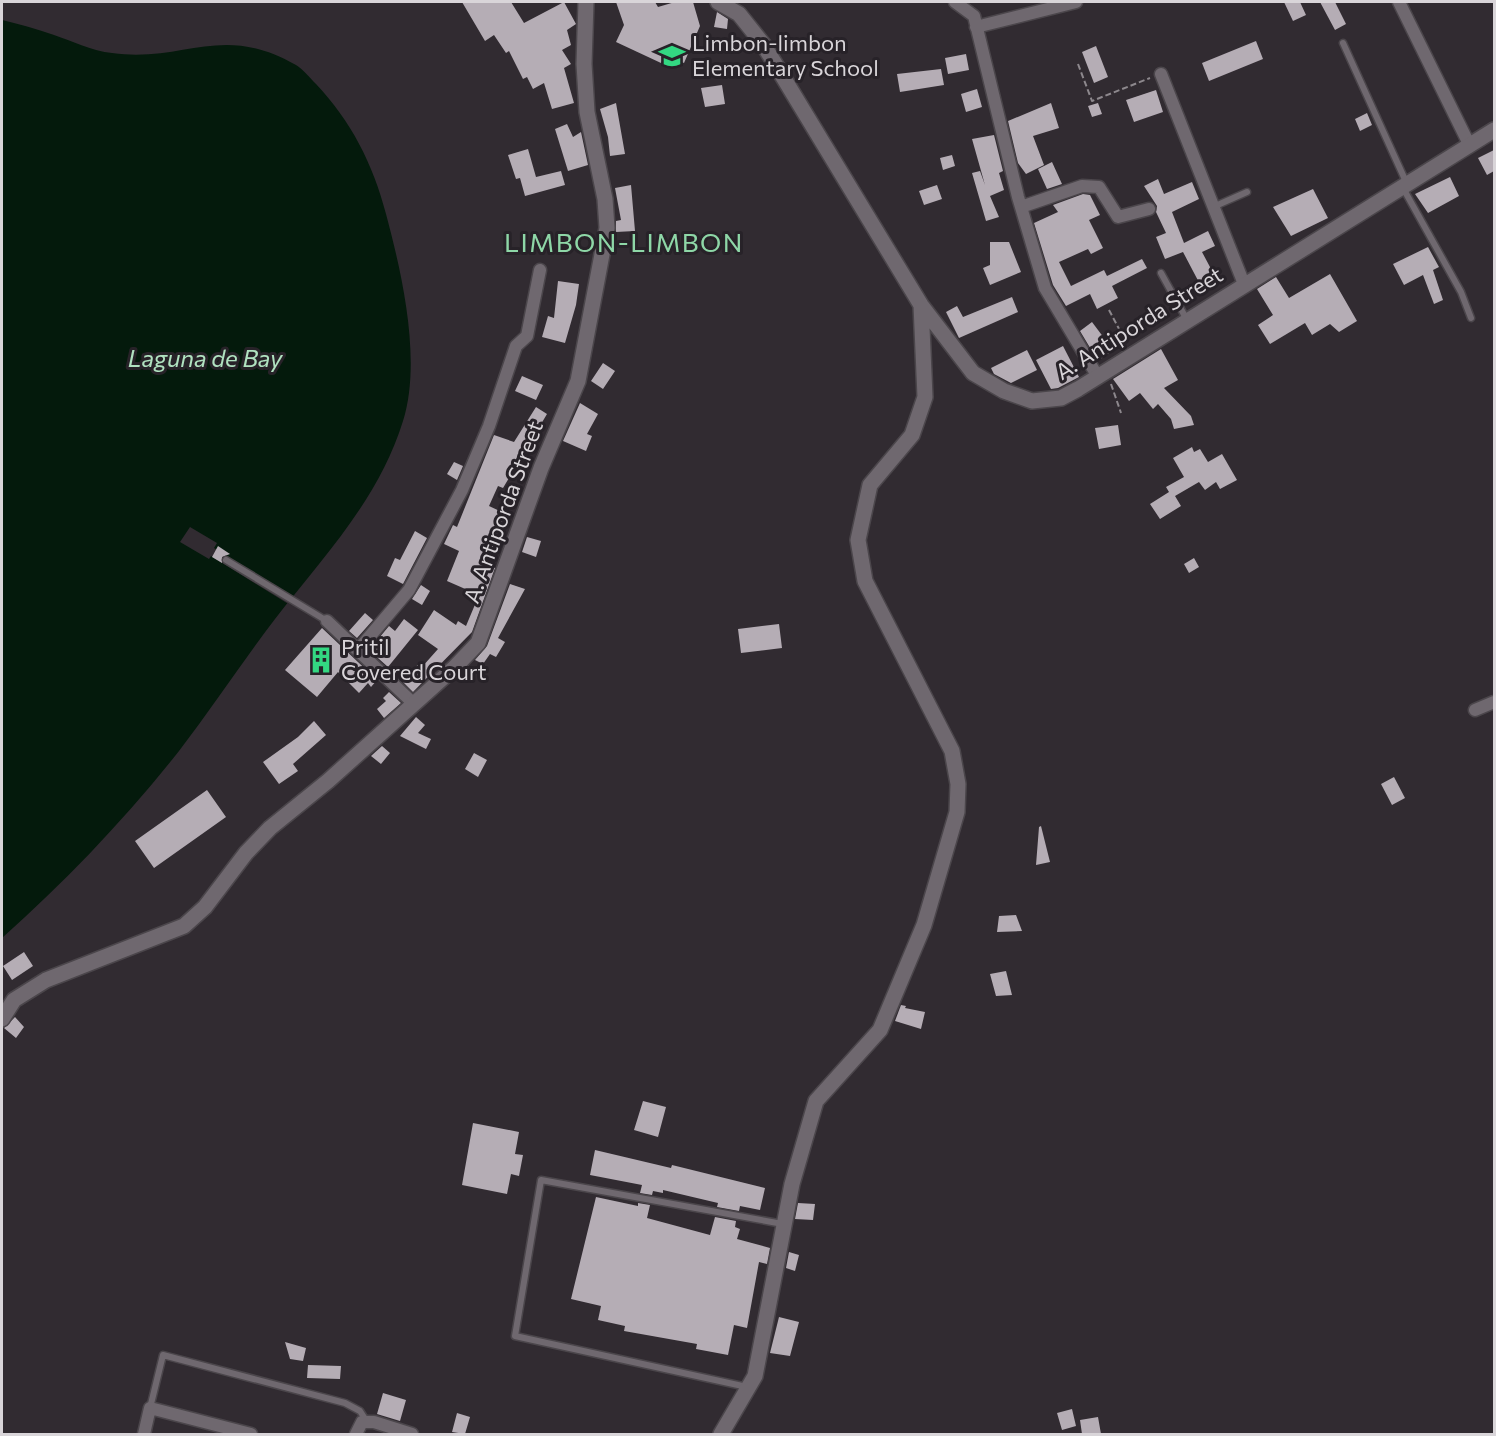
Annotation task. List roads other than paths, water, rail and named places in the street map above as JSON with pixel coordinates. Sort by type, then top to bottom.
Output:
[{"type":"street","name":"A. Antiporda Street","points":[[2,1019],[14,1000],[46,980],[184,926],[205,907],[246,853],[265,833],[315,792],[463,660],[478,643],[541,468],[582,368],[607,228],[605,199],[587,112],[584,64],[586,2]]},
{"type":"street","name":"A. Antiporda Street","points":[[718,2],[739,14],[763,44],[921,305],[973,373],[1004,391],[1040,402],[1061,398],[1102,375],[1244,284],[1494,130]]},
{"type":"street","points":[[955,2],[974,16],[1021,207],[1045,288],[1102,375]]},
{"type":"street","points":[[1398,2],[1470,146]]},
{"type":"street","points":[[976,27],[1067,3]]},
{"type":"street","points":[[1161,74],[1244,284]]},
{"type":"street","points":[[1021,207],[1082,186],[1099,187],[1118,217],[1149,209]]},
{"type":"street","points":[[359,649],[409,590],[471,471],[516,346],[527,336],[540,270]]},
{"type":"street","points":[[721,1434],[750,1387],[786,1225],[792,1184],[816,1101],[880,1030],[924,925],[957,812],[958,784],[952,751],[865,581],[858,540],[870,485],[912,435],[925,398],[921,305]]},
{"type":"street","points":[[327,621],[359,649],[412,704]]},
{"type":"street","points":[[1475,710],[1494,702]]},
{"type":"street","points":[[144,1434],[150,1408],[250,1434]]},
{"type":"street","points":[[356,1434],[362,1422],[374,1422],[412,1434]]},
{"type":"lane","points":[[1343,43],[1405,186],[1461,292],[1471,318]]},
{"type":"lane","points":[[1214,207],[1247,192]]},
{"type":"lane","points":[[1161,273],[1187,320]]},
{"type":"lane","points":[[226,560],[327,621]]},
{"type":"lane","points":[[750,1387],[515,1336],[541,1180],[786,1225]]},
{"type":"lane","points":[[150,1408],[163,1355],[345,1403],[360,1412],[367,1422]]},
{"type":"water","name":"Laguna de Bay","points":[[2,20],[105,52],[138,55],[224,45],[246,46],[270,53],[302,69],[329,98],[350,128],[381,196],[408,317],[411,371],[403,421],[393,449],[380,476],[348,526],[275,619],[159,776],[95,848],[2,938]]},
{"type":"place","name":"Limbon-limbon Elementary School","points":[[672,56]]},
{"type":"place","name":"Pritil Covered Court","points":[[321,660]]},
{"type":"district","name":"LIMBON-LIMBON","points":[[624,243]]}]
